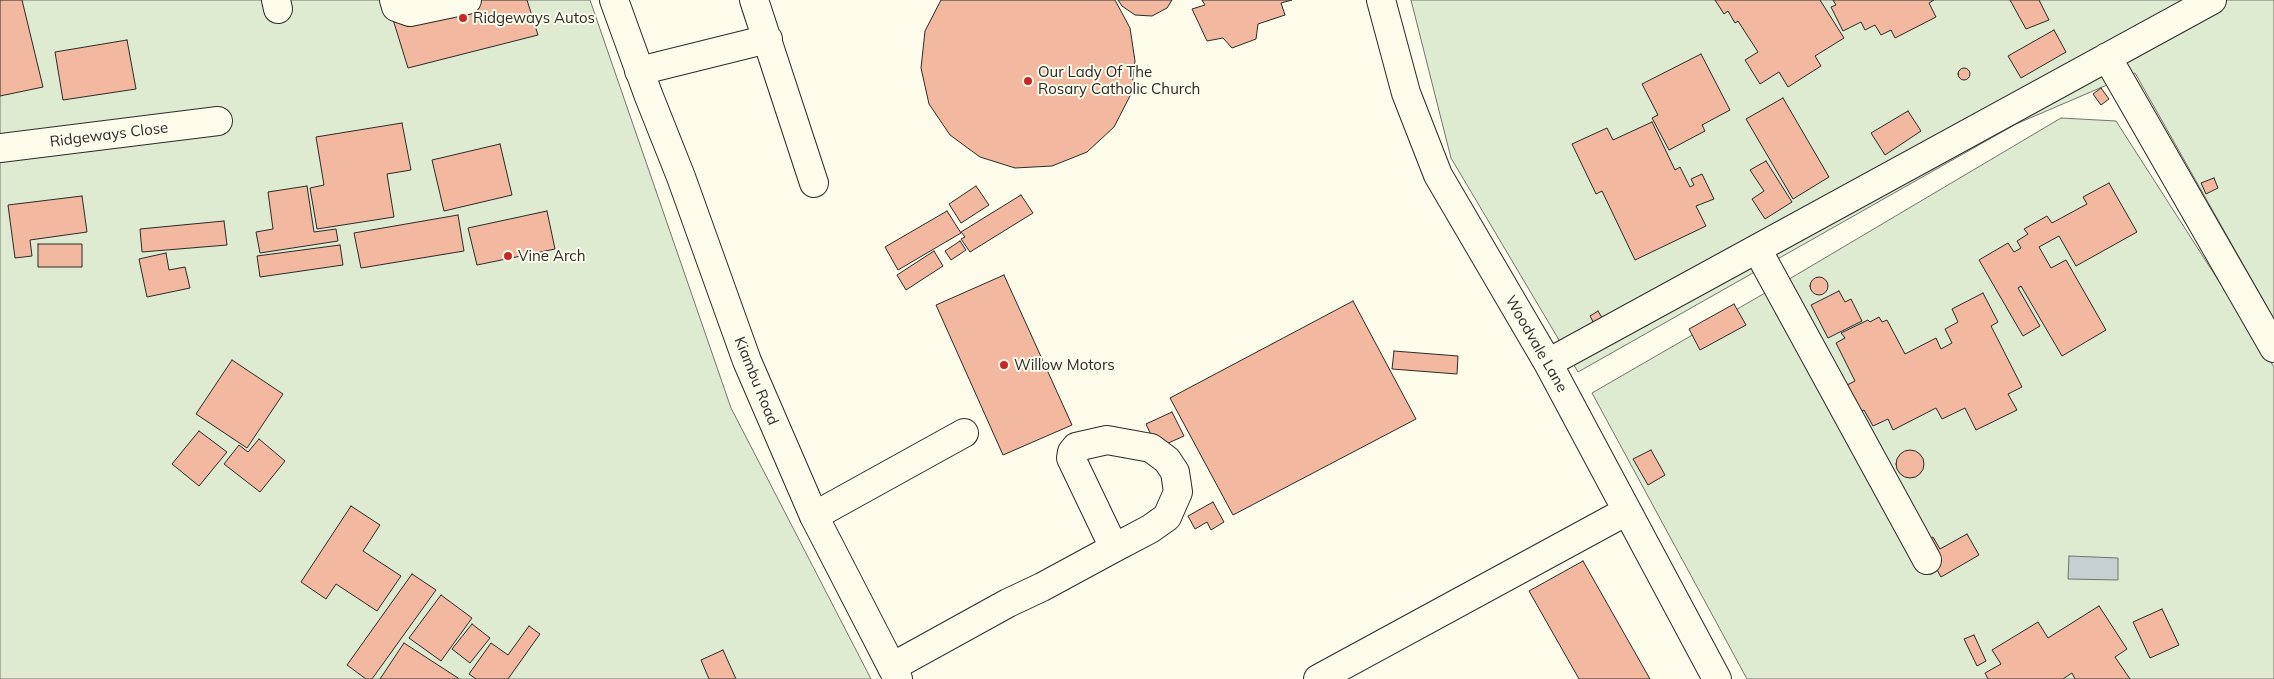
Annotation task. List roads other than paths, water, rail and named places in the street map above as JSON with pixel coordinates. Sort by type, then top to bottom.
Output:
[{"type":"main road","points":[[394,0],[396,7],[410,12],[467,0]]},
{"type":"main road","name":"Kiambu Road","points":[[614,0],[681,177],[747,361],[814,516],[895,673]]},
{"type":"main road","name":"Kiambu Road","points":[[629,0],[640,71]]},
{"type":"main road","points":[[754,0],[814,183]]},
{"type":"main road","name":"Woodvale Lane","points":[[1381,0],[1406,93],[1438,175],[1548,363],[1717,679]]},
{"type":"main road","points":[[1548,363],[2212,0]]},
{"type":"main road","points":[[640,71],[768,39]]},
{"type":"main road","points":[[2107,57],[2274,348]]},
{"type":"main road","name":"Ridgeways Close","points":[[0,148],[218,121]]},
{"type":"main road","points":[[1757,249],[1927,560]]},
{"type":"main road","points":[[814,516],[964,433]]},
{"type":"main road","points":[[1318,679],[1627,511]]},
{"type":"main road","points":[[895,673],[1008,603],[1114,548]]},
{"type":"place","name":"Ridgeways Autos","points":[[463,18]]},
{"type":"place","name":"Our Lady Of The Rosary Catholic Church","points":[[1028,81]]},
{"type":"place","name":"Vine Arch","points":[[508,256]]},
{"type":"place","name":"Willow Motors","points":[[1004,365]]}]
